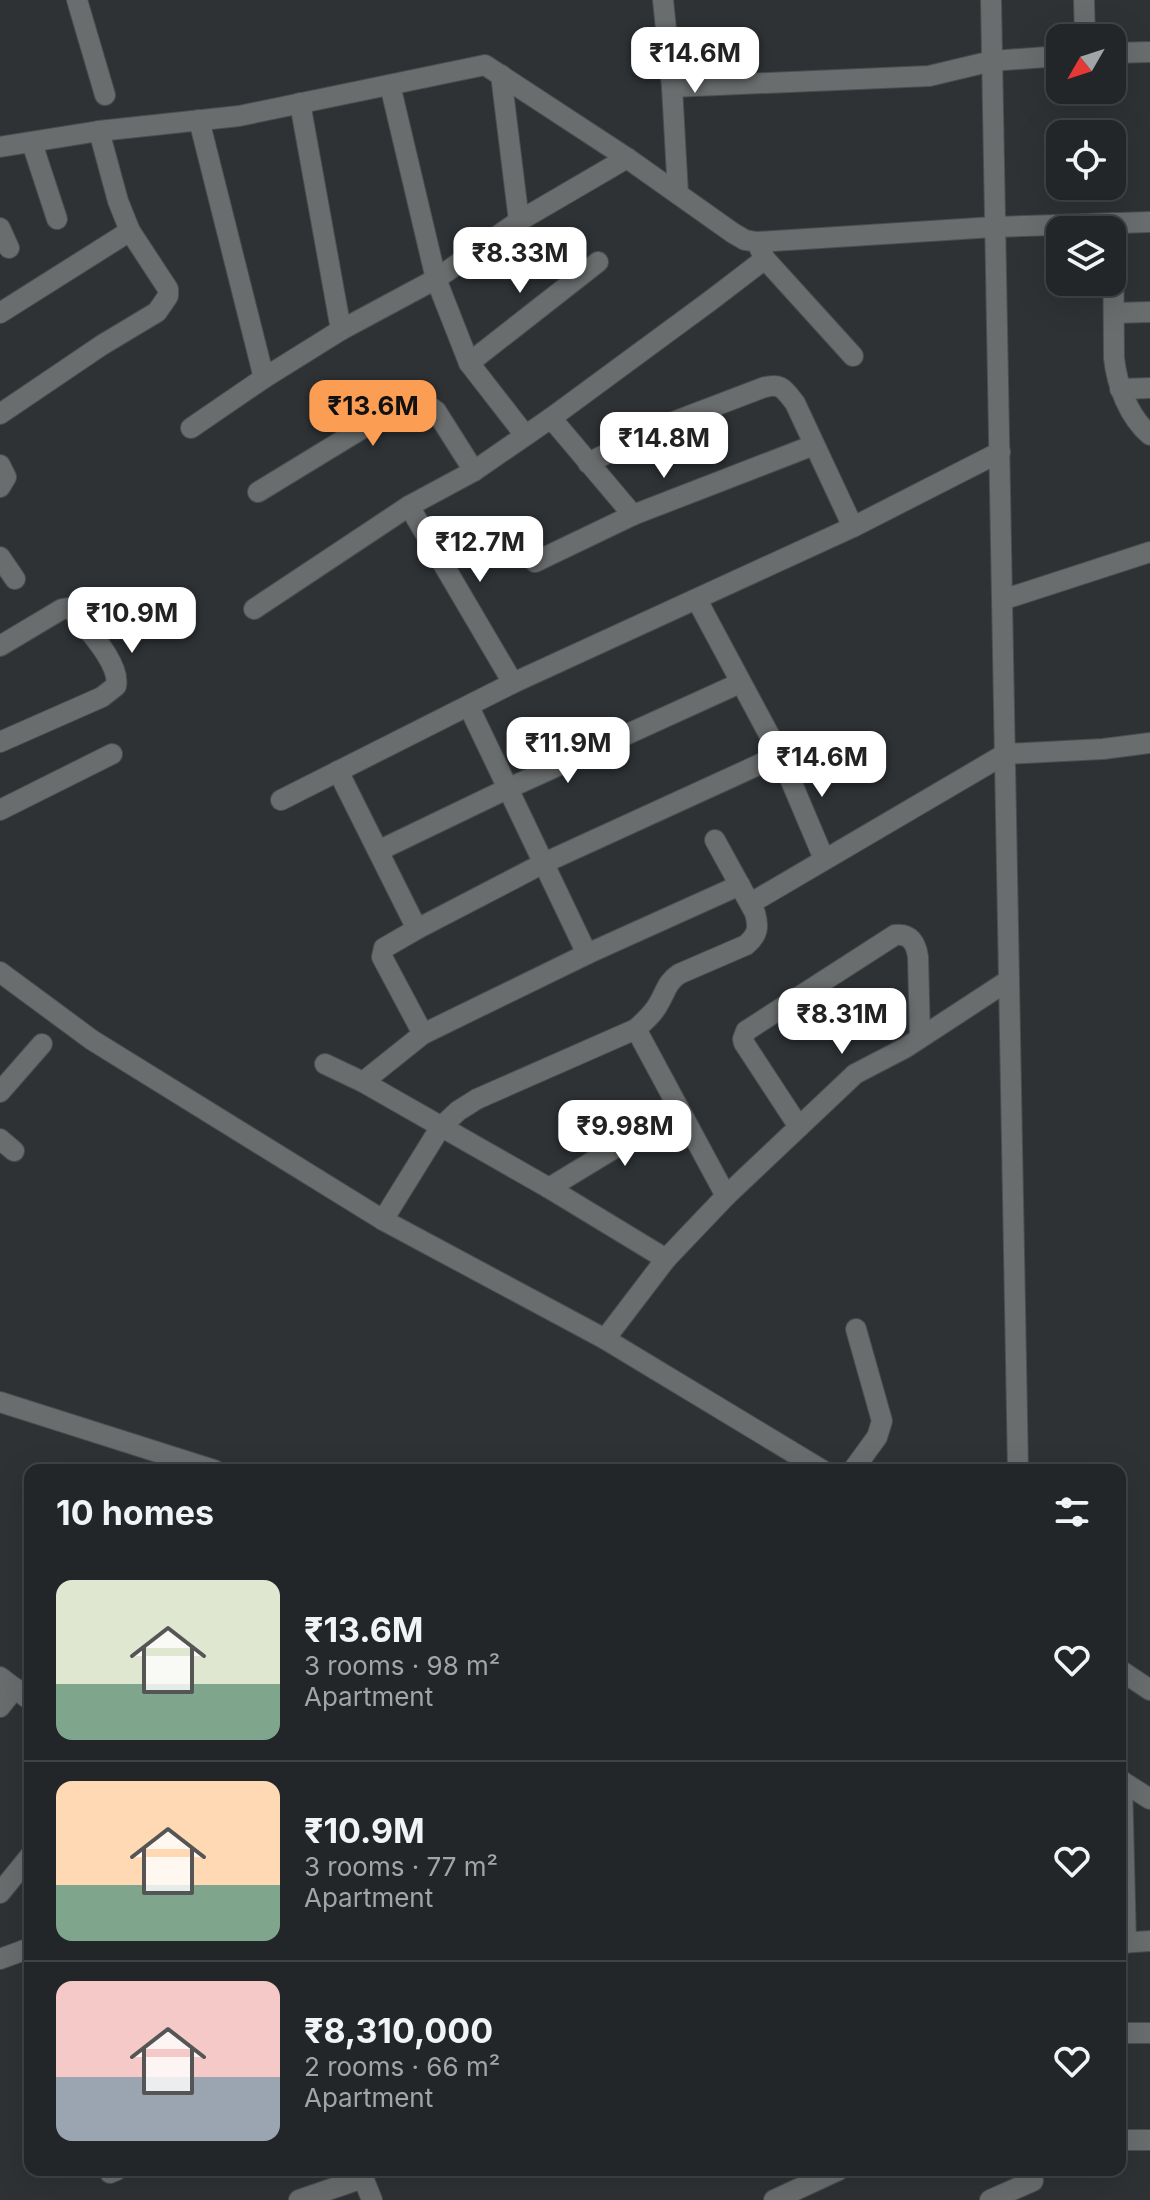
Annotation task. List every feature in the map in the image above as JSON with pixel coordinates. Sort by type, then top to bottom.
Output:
[{"type":"street","points":[[77,0],[105,95]]},
{"type":"street","points":[[663,0],[678,194]]},
{"type":"street","points":[[991,0],[1018,1464]]},
{"type":"street","points":[[1084,0],[1085,24]]},
{"type":"street","points":[[1126,53],[1150,52]]},
{"type":"street","points":[[672,87],[929,76],[992,61],[1046,57]]},
{"type":"street","points":[[0,147],[99,131],[239,116],[485,65],[761,250],[853,356]]},
{"type":"street","points":[[501,75],[519,221]]},
{"type":"street","points":[[390,85],[436,279],[469,363],[525,435]]},
{"type":"street","points":[[300,103],[341,330]]},
{"type":"street","points":[[199,120],[264,378]]},
{"type":"street","points":[[0,414],[157,312],[168,296],[168,289],[123,215],[99,131]]},
{"type":"street","points":[[32,143],[57,219]]},
{"type":"street","points":[[191,428],[341,330],[436,279],[519,221],[627,158]]},
{"type":"street","points":[[1126,223],[1150,222]]},
{"type":"street","points":[[254,609],[409,506],[474,471],[551,418],[710,301],[761,250],[994,227],[1046,225]]},
{"type":"street","points":[[0,228],[9,248]]},
{"type":"street","points":[[0,313],[130,231]]},
{"type":"street","points":[[469,363],[598,262]]},
{"type":"street","points":[[1114,296],[1114,358],[1120,389],[1150,435]]},
{"type":"street","points":[[1114,313],[1150,312]]},
{"type":"street","points":[[588,463],[665,425],[776,385],[795,403],[853,527]]},
{"type":"street","points":[[1120,389],[1150,388]]},
{"type":"street","points":[[258,492],[386,414],[420,400],[436,411],[474,471]]},
{"type":"street","points":[[551,418],[633,515]]},
{"type":"street","points":[[535,562],[633,515],[814,445]]},
{"type":"street","points":[[281,800],[513,683],[853,527],[1000,452]]},
{"type":"street","points":[[0,465],[6,477],[0,487]]},
{"type":"street","points":[[409,506],[513,683]]},
{"type":"street","points":[[1002,600],[1150,552]]},
{"type":"street","points":[[0,557],[15,579]]},
{"type":"street","points":[[697,600],[780,755],[824,859]]},
{"type":"street","points":[[0,646],[68,608],[108,657],[118,679],[116,686],[102,697],[0,742]]},
{"type":"street","points":[[378,851],[740,683]]},
{"type":"street","points":[[469,707],[587,954]]},
{"type":"street","points":[[751,903],[1005,754],[1103,749],[1150,743]]},
{"type":"street","points":[[3,802],[112,754]]},
{"type":"street","points":[[423,1034],[382,957],[384,948],[544,863],[780,755]]},
{"type":"street","points":[[338,771],[417,929]]},
{"type":"street","points":[[383,1220],[440,1128],[458,1111],[477,1099],[636,1029],[655,1009],[671,979],[746,945],[752,939],[759,925],[751,903],[715,840]]},
{"type":"street","points":[[363,1082],[413,1039],[587,954],[740,885]]},
{"type":"street","points":[[799,1127],[746,1048],[743,1039],[746,1031],[895,935],[903,934],[916,945],[918,957],[920,1038]]},
{"type":"street","points":[[0,972],[92,1040],[383,1220],[605,1339],[812,1464]]},
{"type":"street","points":[[605,1339],[666,1259],[726,1196],[855,1074],[920,1038],[1009,980]]},
{"type":"street","points":[[636,1029],[726,1196]]},
{"type":"street","points":[[0,1092],[42,1044]]},
{"type":"street","points":[[325,1064],[363,1082],[549,1188],[666,1259]]},
{"type":"street","points":[[549,1188],[679,1109]]},
{"type":"street","points":[[856,1329],[882,1421],[877,1437],[857,1464]]},
{"type":"street","points":[[0,1402],[192,1464]]},
{"type":"street","points":[[1126,1674],[1150,1690]]},
{"type":"street","points":[[0,1707],[15,1688]]},
{"type":"street","points":[[1126,1784],[1150,1799]]},
{"type":"street","points":[[0,1893],[24,1863]]},
{"type":"street","points":[[1126,1943],[1150,1941]]},
{"type":"street","points":[[0,1959],[24,1950]]},
{"type":"street","points":[[1126,2033],[1150,2033]]},
{"type":"street","points":[[1126,2140],[1150,2140]]},
{"type":"street","points":[[299,2200],[357,2176]]},
{"type":"street","points":[[363,2176],[372,2200]]},
{"type":"street","points":[[774,2200],[826,2176]]},
{"type":"street","points":[[990,2200],[1033,2184]]}]
